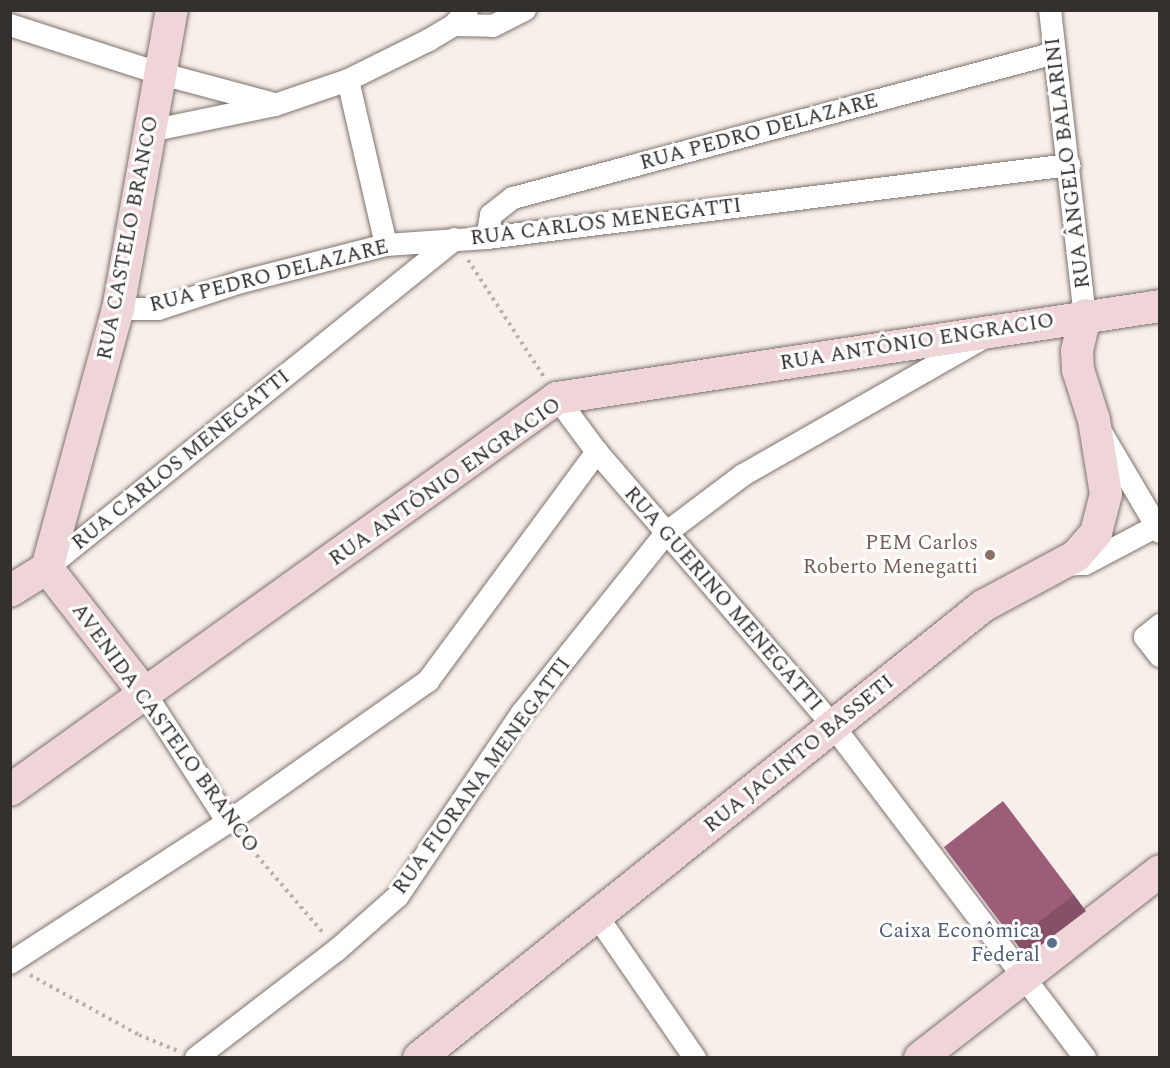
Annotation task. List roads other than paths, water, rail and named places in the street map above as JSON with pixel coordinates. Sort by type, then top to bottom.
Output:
[{"type":"street","name":"RUA CASTELO BRANCO","points":[[47,568],[118,309],[172,10]]},
{"type":"street","points":[[150,131],[275,105],[348,80],[461,18],[493,27],[525,10]]},
{"type":"street","name":"RUA ÂNGELO BALARINI","points":[[1050,10],[1085,315]]},
{"type":"street","points":[[11,29],[275,105]]},
{"type":"street","name":"RUA PEDRO DELAZARE","points":[[487,238],[490,215],[513,198],[1055,53]]},
{"type":"street","points":[[348,80],[386,245]]},
{"type":"street","name":"RUA CARLOS MENEGATTI","points":[[10,591],[47,568],[454,239],[487,238],[1069,165]]},
{"type":"street","name":"RUA PEDRO DELAZARE","points":[[118,309],[158,309],[241,282],[386,245],[454,239]]},
{"type":"street","name":"RUA ANTÔNIO ENGRACIO","points":[[10,790],[146,695],[557,398],[1085,315],[1160,306]]},
{"type":"street","name":"RUA JACINTO BASSETI","points":[[419,1058],[983,606],[1051,566],[1076,556],[1096,533],[1102,515],[1106,473],[1094,420],[1078,370],[1077,351],[1085,315]]},
{"type":"street","name":"RUA FIORANA MENEGATTI","points":[[189,1055],[337,950],[398,896],[522,713],[666,533],[743,475],[997,330]]},
{"type":"street","name":"RUA GUERINO MENEGATTI","points":[[557,398],[597,452],[834,727],[1025,975],[1085,1058]]},
{"type":"street","points":[[1051,566],[1085,564],[1158,529],[1094,420]]},
{"type":"street","points":[[15,966],[228,822],[428,681],[597,452]]},
{"type":"street","name":"AVENIDA CASTELO BRANCO","points":[[47,568],[146,695],[228,822]]},
{"type":"street","points":[[1152,631],[1160,656]]},
{"type":"street","points":[[920,1058],[1160,871]]},
{"type":"street","points":[[597,916],[695,1058]]},
{"type":"place","name":"PEM Carlos Roberto Menegatti","points":[[990,555]]},
{"type":"place","name":"Caixa Econômica Federal","points":[[1052,943]]}]
